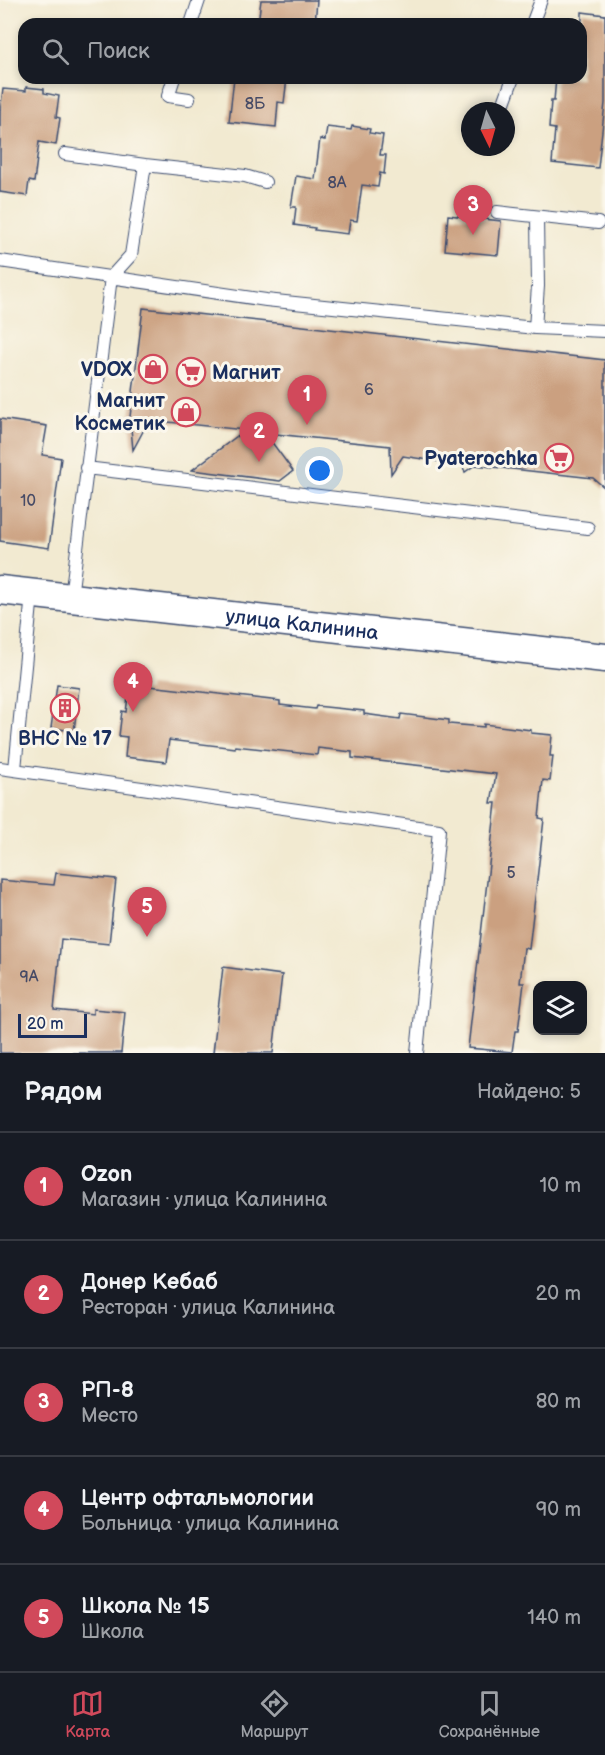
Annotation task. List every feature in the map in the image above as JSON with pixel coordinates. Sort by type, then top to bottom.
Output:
[{"type":"street","name":"улица Калинина","points":[[0,590],[605,658]]},
{"type":"lane","points":[[193,18],[199,0]]},
{"type":"lane","points":[[534,18],[541,0]]},
{"type":"lane","points":[[172,84],[168,96],[189,99]]},
{"type":"lane","points":[[504,102],[511,84]]},
{"type":"lane","points":[[65,154],[245,176],[265,182]]},
{"type":"lane","points":[[71,597],[111,277],[131,255],[145,165]]},
{"type":"lane","points":[[497,212],[598,223]]},
{"type":"lane","points":[[535,328],[538,286],[537,218]]},
{"type":"lane","points":[[0,261],[266,300],[535,328],[605,331]]},
{"type":"lane","points":[[86,468],[588,528]]},
{"type":"lane","points":[[15,770],[32,594]]},
{"type":"lane","points":[[0,768],[439,830],[417,1053]]},
{"type":"building","points":[[261,0],[317,0],[316,18],[259,18]]},
{"type":"building","points":[[582,12],[605,15],[605,103],[598,168],[552,163],[555,129],[549,128],[551,101],[554,101],[555,84],[587,84],[587,18],[582,18]]},
{"type":"building","points":[[233,84],[286,84],[284,103],[278,102],[276,127],[229,122]]},
{"type":"building","points":[[26,87],[44,89],[44,93],[59,96],[56,117],[60,118],[56,145],[39,142],[34,182],[29,181],[27,196],[0,192],[0,112],[3,89],[26,91]]},
{"type":"building","points":[[352,126],[370,129],[369,133],[383,135],[380,155],[386,155],[384,174],[380,173],[378,187],[362,185],[357,221],[350,220],[348,234],[294,225],[296,207],[291,207],[296,176],[315,179],[320,139],[325,140],[327,127],[351,130]]},
{"type":"building","points":[[448,215],[501,221],[498,255],[445,250]]},
{"type":"building","points":[[143,308],[605,360],[605,488],[593,478],[475,465],[465,472],[462,465],[403,456],[391,474],[390,446],[265,433],[293,471],[280,481],[192,470],[245,430],[149,420],[133,450],[130,417]]},
{"type":"building","points":[[0,419],[47,426],[42,455],[61,458],[49,548],[0,541]]},
{"type":"building","name":"ВНС № 17","points":[[57,685],[79,688],[74,731],[51,728]]},
{"type":"building","points":[[149,686],[280,701],[280,705],[364,711],[364,714],[400,719],[401,714],[449,720],[449,724],[484,727],[484,724],[552,735],[550,756],[553,756],[550,781],[543,780],[539,818],[544,819],[529,949],[524,948],[520,983],[524,983],[518,1031],[515,1031],[512,1052],[468,1048],[496,803],[491,803],[496,774],[352,758],[352,752],[318,748],[317,755],[169,740],[166,762],[125,757],[127,737],[119,736],[122,711],[126,712],[129,689],[148,691]]},
{"type":"building","points":[[56,873],[116,879],[109,944],[61,939],[54,1010],[93,1014],[93,1009],[125,1012],[121,1053],[0,1053],[0,880],[54,885]]},
{"type":"building","points":[[223,967],[282,975],[273,1053],[213,1053]]},
{"type":"place","name":"РП-8","points":[[473,235]]},
{"type":"place","name":"VDOX","points":[[153,369]]},
{"type":"place","name":"Магнит","points":[[191,372]]},
{"type":"place","name":"Магнит Косметик","points":[[186,412]]},
{"type":"place","name":"Ozon","points":[[307,425]]},
{"type":"place","name":"Pyaterochka","points":[[559,458]]},
{"type":"place","name":"Донер Кебаб","points":[[259,462]]},
{"type":"place","name":"ВНС № 17","points":[[65,708]]},
{"type":"place","name":"Центр офтальмологии","points":[[133,712]]},
{"type":"place","name":"Школа № 15","points":[[147,937]]}]
